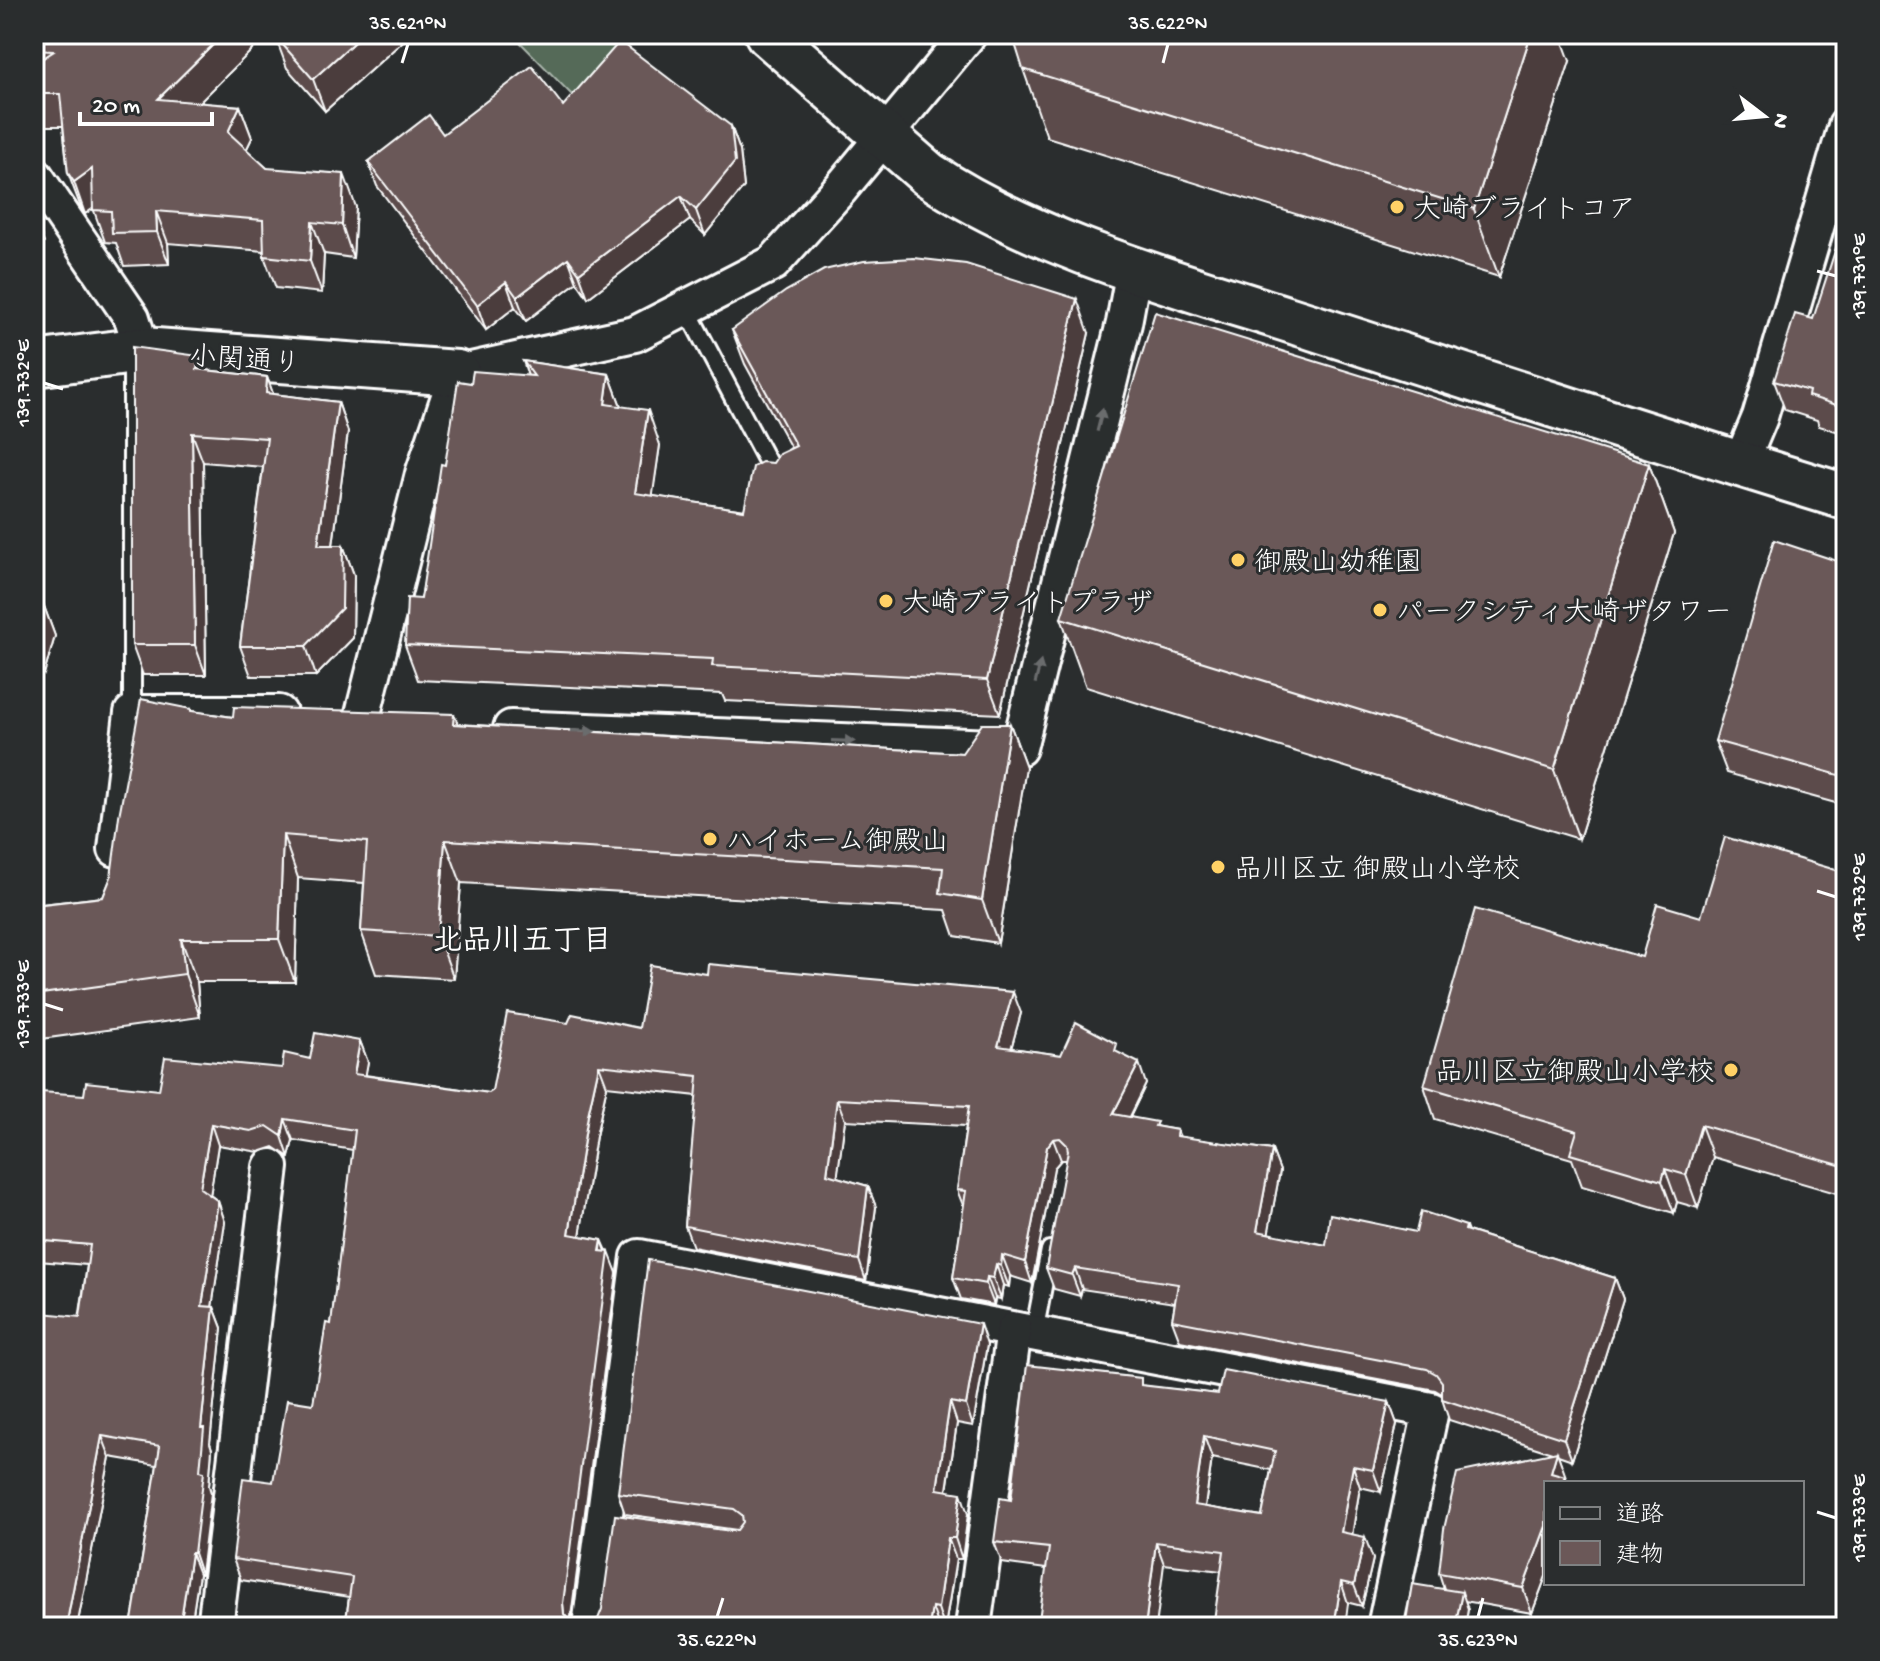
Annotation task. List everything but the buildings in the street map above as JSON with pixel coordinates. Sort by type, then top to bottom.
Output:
[{"type":"street","points":[[768,34],[928,174],[1013,221],[1134,269],[1846,497]]},
{"type":"street","points":[[111,887],[132,713],[352,715],[423,474],[457,373],[635,334],[773,263],[969,34]]},
{"type":"street","points":[[1740,465],[1760,417],[1846,126]]},
{"type":"street","points":[[34,174],[132,318],[137,351]]},
{"type":"street","points":[[478,727],[1019,748],[1120,339],[1134,269]]},
{"type":"street","name":"小関通り","points":[[34,364],[137,351],[457,373]]},
{"type":"street","points":[[215,1627],[271,1167]]},
{"type":"street","points":[[590,1627],[611,1523],[639,1257],[1431,1410],[1385,1627]]},
{"type":"street","points":[[973,1627],[1024,1332]]},
{"type":"lane","points":[[686,308],[781,488]]},
{"type":"lane","points":[[132,713],[137,351]]},
{"type":"lane","points":[[1024,1332],[1054,1229]]},
{"type":"green space","points":[[512,34],[632,34],[574,97]]},
{"type":"place","name":"大崎ブライトコア","points":[[1397,207]]},
{"type":"place","name":"御殿山幼稚園","points":[[1238,560]]},
{"type":"place","name":"大崎ブライトプラザ","points":[[886,601]]},
{"type":"place","name":"パークシティ大崎ザタワー","points":[[1380,610]]},
{"type":"place","name":"ハイホーム御殿山","points":[[710,839]]},
{"type":"place","name":"品川区立 御殿山小学校","points":[[1218,867]]},
{"type":"place","name":"品川区立御殿山小学校","points":[[1731,1070]]},
{"type":"district","name":"北品川五丁目","points":[[522,939]]}]
